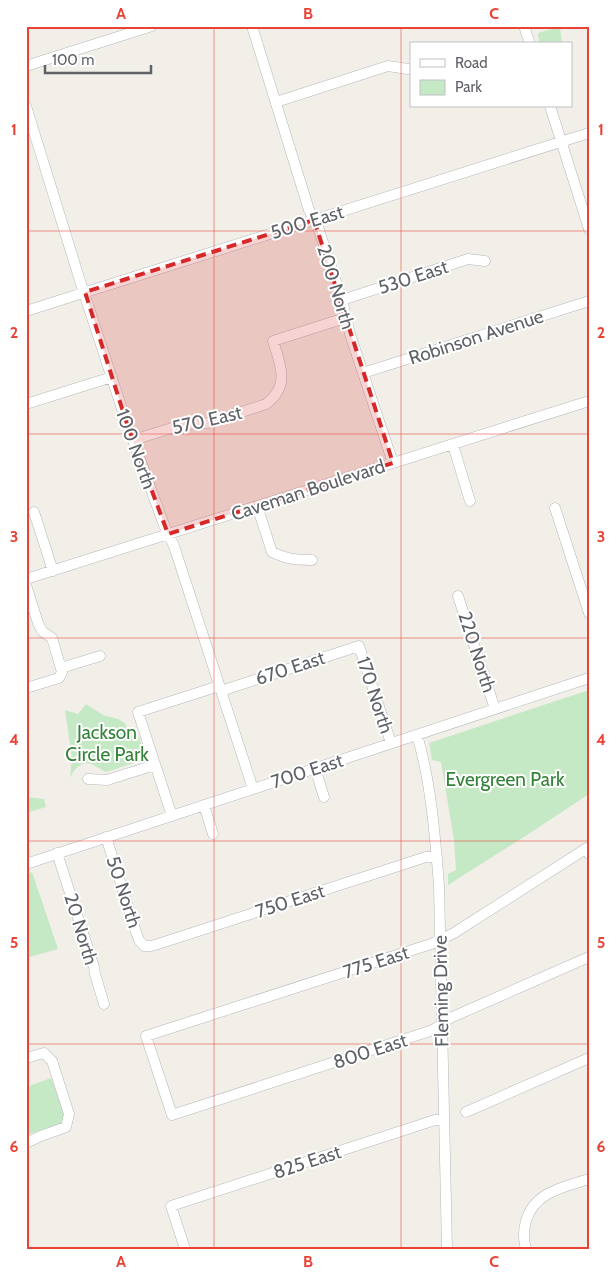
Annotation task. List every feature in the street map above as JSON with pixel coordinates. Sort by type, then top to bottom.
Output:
[{"type":"street","points":[[26,66],[152,26]]},
{"type":"street","name":"200 North","points":[[252,26],[309,210],[318,227],[342,300],[345,318],[393,463]]},
{"type":"street","points":[[524,26],[529,42]]},
{"type":"street","points":[[276,102],[388,66],[408,69]]},
{"type":"street","name":"100 North","points":[[26,106],[112,377],[133,440],[174,546],[253,789]]},
{"type":"street","points":[[551,108],[589,229]]},
{"type":"street","name":"500 East","points":[[26,311],[589,133]]},
{"type":"street","name":"530 East","points":[[342,300],[468,259],[485,261]]},
{"type":"street","name":"Robinson Avenue","points":[[363,373],[589,301]]},
{"type":"street","name":"570 East","points":[[133,440],[185,424],[208,423],[266,404],[278,392],[281,384],[282,374],[273,341],[345,318]]},
{"type":"street","points":[[26,404],[112,377]]},
{"type":"street","name":"Caveman Boulevard","points":[[26,579],[589,402]]},
{"type":"street","points":[[452,444],[470,501]]},
{"type":"street","points":[[257,506],[272,552],[284,558],[312,560]]},
{"type":"street","points":[[555,508],[589,613]]},
{"type":"street","points":[[34,512],[53,571]]},
{"type":"street","points":[[26,585],[38,623],[42,631],[52,638],[61,670],[59,678],[26,688]]},
{"type":"street","name":"220 North","points":[[458,596],[495,709]]},
{"type":"street","name":"670 East","points":[[156,765],[138,712],[360,646]]},
{"type":"street","name":"170 North","points":[[360,646],[391,743]]},
{"type":"street","points":[[61,670],[100,656]]},
{"type":"street","name":"700 East","points":[[26,864],[589,678]]},
{"type":"street","name":"Fleming Drive","points":[[417,735],[431,809],[437,857],[447,1249]]},
{"type":"street","points":[[88,779],[107,780],[156,765],[172,816]]},
{"type":"street","points":[[315,768],[324,798]]},
{"type":"street","points":[[204,805],[213,834]]},
{"type":"street","name":"50 North","points":[[106,837],[136,932],[144,946]]},
{"type":"street","name":"775 East","points":[[172,1115],[146,1036],[431,944],[454,933],[588,851]]},
{"type":"street","name":"20 North","points":[[58,853],[104,1004]]},
{"type":"street","name":"750 East","points":[[144,946],[158,944],[426,857],[437,857]]},
{"type":"street","name":"800 East","points":[[172,1115],[433,1030],[450,1018],[589,957]]},
{"type":"street","points":[[26,1058],[44,1053],[52,1061],[69,1114],[66,1126],[26,1143]]},
{"type":"street","points":[[466,1112],[589,1058]]},
{"type":"street","name":"825 East","points":[[185,1249],[171,1206],[435,1120],[444,1120]]},
{"type":"street","points":[[526,1249],[524,1239],[525,1224],[530,1210],[536,1203],[550,1192],[589,1179]]},
{"type":"highlighted area","points":[[314,220],[393,463],[168,534],[127,424],[85,292]]},
{"type":"green space","points":[[558,27],[560,28],[562,42],[540,42],[538,33]]},
{"type":"green space","name":"Evergreen Park","points":[[589,690],[589,794],[448,885],[448,874],[456,870],[454,840],[441,762],[432,760],[429,743]]},
{"type":"green space","name":"Jackson Circle Park","points":[[86,704],[103,715],[125,723],[126,726],[136,733],[145,756],[143,760],[106,772],[87,763],[77,768],[70,778],[72,758],[65,710],[78,714]]},
{"type":"green space","points":[[26,797],[44,799],[46,807],[26,813]]},
{"type":"green space","points":[[32,872],[58,949],[26,958],[26,874]]},
{"type":"green space","points":[[51,1078],[64,1113],[63,1119],[60,1124],[26,1134],[26,1087]]}]
